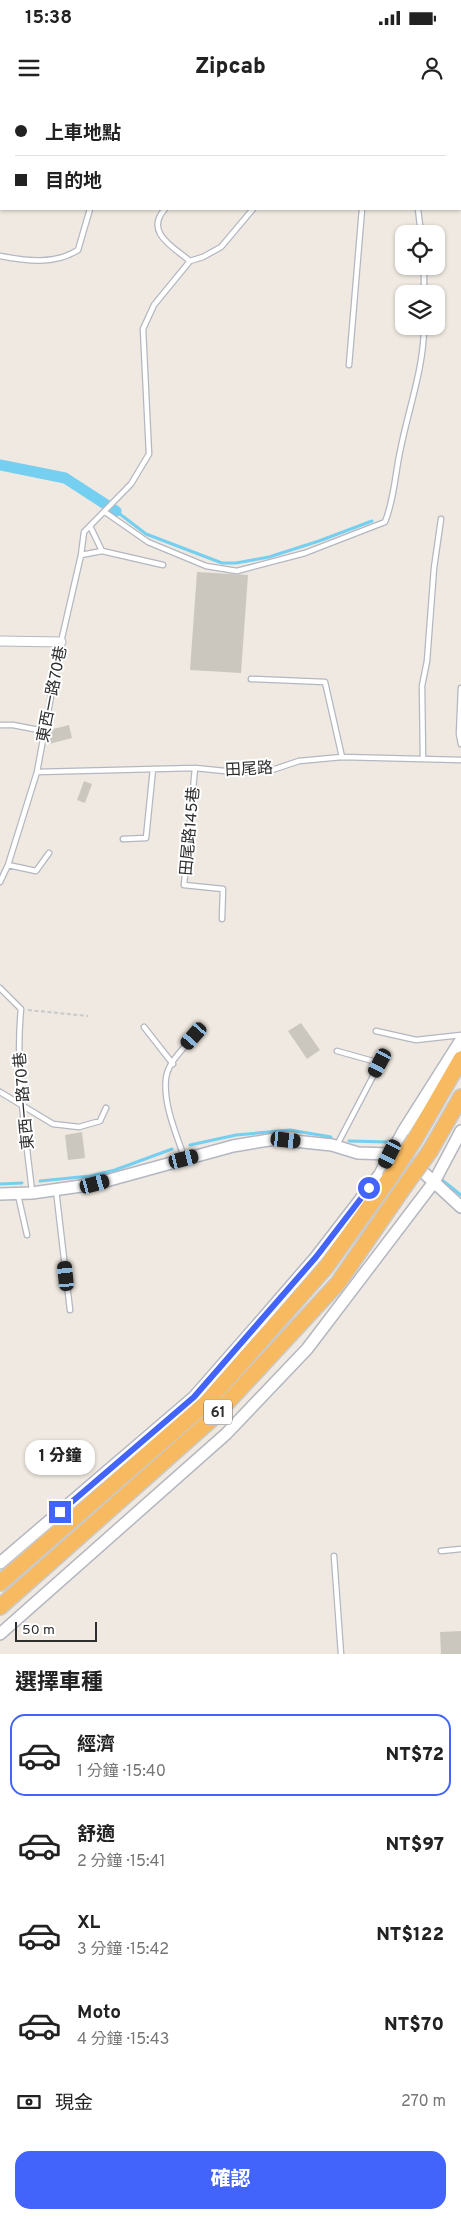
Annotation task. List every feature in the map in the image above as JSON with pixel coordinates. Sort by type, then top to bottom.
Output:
[{"type":"highway","name":"61","points":[[0,1583],[206,1403],[326,1268],[415,1139],[461,1059]]},
{"type":"highway","name":"61","points":[[0,1606],[213,1418],[338,1283],[430,1151],[461,1097]]},
{"type":"street","points":[[0,641],[61,642]]},
{"type":"street","points":[[0,1563],[194,1397],[316,1257],[380,1174],[390,1154],[461,1040]]},
{"type":"street","points":[[0,1634],[233,1427],[307,1349],[434,1182],[461,1131]]},
{"type":"street","points":[[0,1194],[32,1193],[95,1184],[233,1146],[275,1139],[336,1146],[358,1153],[390,1154],[423,1172],[461,1207]]},
{"type":"lane","points":[[0,256],[29,261],[68,256],[78,250],[90,210]]},
{"type":"lane","points":[[164,210],[160,215],[157,226],[159,235],[190,261],[204,257],[221,247],[252,210]]},
{"type":"lane","points":[[349,365],[362,210]]},
{"type":"lane","points":[[418,210],[420,225]]},
{"type":"lane","name":"東西一路70巷","points":[[0,882],[8,865],[37,772],[61,642],[82,554],[84,532],[131,484],[149,454],[143,329],[154,305],[190,261]]},
{"type":"lane","points":[[105,512],[148,542],[206,566],[237,570],[305,553],[385,522],[392,504],[400,448],[424,346],[424,335]]},
{"type":"lane","points":[[423,759],[422,686],[427,662],[434,568],[441,519]]},
{"type":"lane","points":[[90,526],[102,551]]},
{"type":"lane","points":[[82,554],[102,551],[163,565]]},
{"type":"lane","points":[[251,679],[325,682],[342,757]]},
{"type":"lane","points":[[461,688],[459,734],[461,744]]},
{"type":"lane","points":[[0,725],[13,725],[44,731]]},
{"type":"lane","name":"田尾路","points":[[37,772],[195,768],[235,772],[269,770],[299,761],[342,757],[461,760]]},
{"type":"lane","name":"田尾路145巷","points":[[195,768],[184,885],[223,889],[222,919]]},
{"type":"lane","points":[[123,839],[146,838],[153,769]]},
{"type":"lane","points":[[8,865],[36,870],[49,853]]},
{"type":"lane","points":[[0,988],[21,1009]]},
{"type":"lane","name":"東西一路70巷","points":[[21,1009],[18,1038],[20,1104],[32,1193]]},
{"type":"lane","points":[[144,1027],[172,1064]]},
{"type":"lane","points":[[376,1031],[416,1040],[461,1035]]},
{"type":"lane","points":[[184,1159],[171,1116],[166,1076],[172,1064],[194,1036]]},
{"type":"lane","points":[[336,1146],[380,1063],[337,1051]]},
{"type":"lane","points":[[0,1092],[53,1124],[79,1127],[100,1122],[106,1108]]},
{"type":"lane","points":[[56,1190],[70,1310]]},
{"type":"lane","points":[[18,1193],[27,1235]]},
{"type":"lane","points":[[441,1551],[461,1549]]},
{"type":"lane","points":[[334,1556],[341,1654]]},
{"type":"path","points":[[21,1009],[88,1016]]},
{"type":"building","points":[[197,572],[248,575],[241,673],[190,670]]},
{"type":"building","points":[[69,725],[72,738],[49,744],[49,730]]},
{"type":"building","points":[[84,781],[92,784],[85,803],[77,800]]},
{"type":"building","points":[[301,1023],[320,1050],[307,1059],[288,1031]]},
{"type":"building","points":[[82,1132],[85,1158],[68,1160],[65,1135]]},
{"type":"building","points":[[461,1631],[461,1654],[441,1654],[440,1632]]},
{"type":"waterway","points":[[0,465],[65,478],[116,511]]},
{"type":"waterway","points":[[116,511],[146,534],[222,563],[236,563],[269,557],[372,521]]},
{"type":"waterway","points":[[190,1145],[236,1135],[290,1130],[331,1137]]},
{"type":"waterway","points":[[349,1141],[389,1142]]},
{"type":"waterway","points":[[40,1181],[90,1176],[115,1170],[172,1149]]},
{"type":"waterway","points":[[442,1180],[461,1195]]},
{"type":"waterway","points":[[0,1184],[22,1183]]},
{"type":"route","points":[[60,1512],[194,1397],[316,1257],[369,1188]]}]
